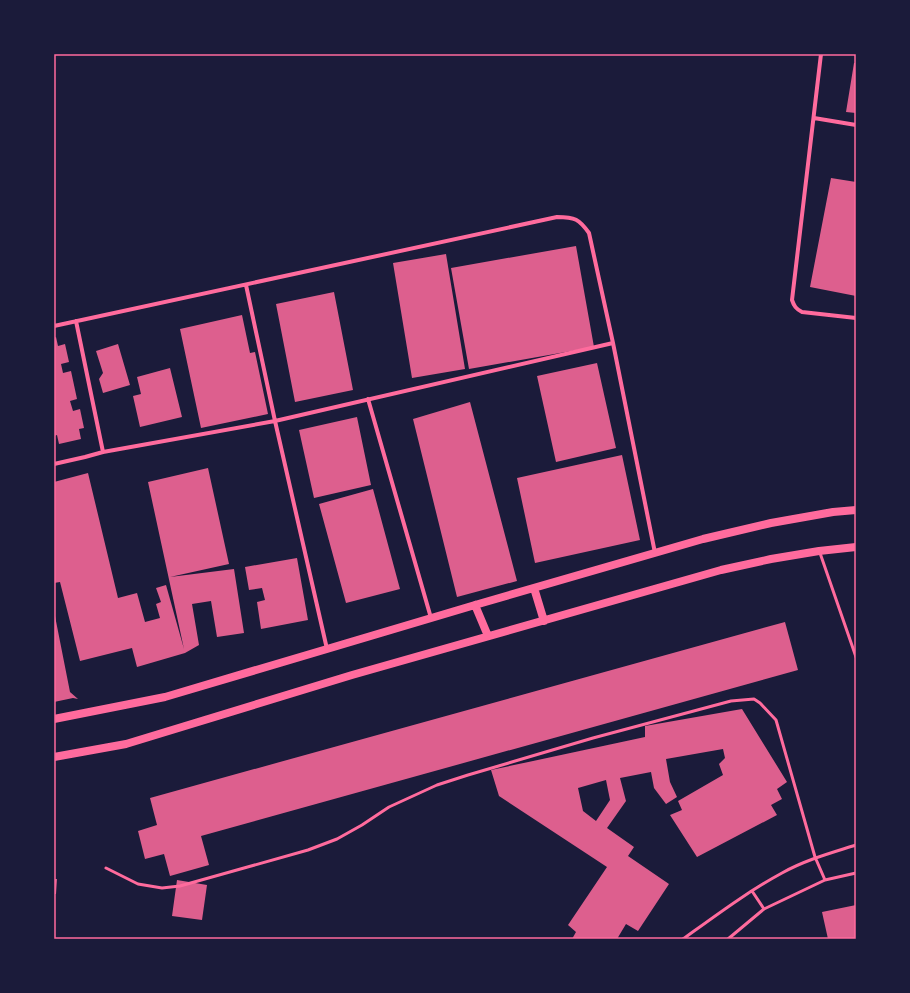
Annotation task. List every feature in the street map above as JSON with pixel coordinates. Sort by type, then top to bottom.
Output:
[{"type":"main road","points":[[54,719],[165,697],[703,539],[771,523],[833,512],[856,510]]},
{"type":"main road","points":[[54,757],[126,744],[352,675],[721,570],[771,559],[819,551],[856,548]]},
{"type":"main road","points":[[534,588],[544,621]]},
{"type":"main road","points":[[475,605],[488,636]]},
{"type":"street","points":[[822,54],[792,300],[797,309],[802,312],[856,318]]},
{"type":"street","points":[[814,118],[856,125]]},
{"type":"street","points":[[54,326],[552,218],[567,217],[576,219],[583,224],[590,233],[655,553]]},
{"type":"street","points":[[246,285],[275,421],[327,649]]},
{"type":"street","points":[[76,321],[103,452]]},
{"type":"street","points":[[54,464],[103,452],[275,421],[613,343]]},
{"type":"street","points":[[368,399],[431,618]]},
{"type":"lane","points":[[819,551],[856,657]]},
{"type":"lane","points":[[106,868],[138,884],[162,888],[180,886],[308,850],[337,839],[389,807],[437,785],[594,738],[731,701],[754,699],[760,703],[776,720],[815,857],[825,880]]},
{"type":"lane","points":[[683,939],[752,891],[783,872],[815,857],[856,845]]},
{"type":"lane","points":[[728,939],[764,909],[825,880],[856,873]]},
{"type":"lane","points":[[752,891],[764,909]]},
{"type":"building","points":[[854,63],[856,63],[856,113],[846,112]]},
{"type":"building","points":[[831,178],[856,182],[856,296],[810,287]]},
{"type":"building","points":[[576,246],[594,347],[469,369],[451,268]]},
{"type":"building","points":[[446,254],[465,369],[412,378],[393,263]]},
{"type":"building","points":[[334,292],[353,390],[295,402],[276,304]]},
{"type":"building","points":[[242,315],[250,353],[255,352],[268,414],[201,428],[180,329]]},
{"type":"building","points":[[56,337],[58,346],[65,344],[69,362],[61,364],[63,373],[71,371],[77,399],[70,401],[73,411],[80,409],[84,428],[79,429],[81,439],[59,444],[57,435],[54,436],[54,338]]},
{"type":"building","points":[[118,344],[130,385],[103,393],[99,379],[103,373],[96,351]]},
{"type":"building","points":[[597,363],[616,448],[556,462],[537,376]]},
{"type":"building","points":[[170,368],[182,417],[140,427],[133,396],[141,394],[137,377]]},
{"type":"building","points":[[470,402],[517,581],[457,597],[413,419]]},
{"type":"building","points":[[357,417],[371,485],[314,498],[299,430]]},
{"type":"building","points":[[622,455],[640,540],[535,563],[517,478]]},
{"type":"building","points":[[208,468],[229,564],[170,577],[234,569],[244,633],[217,637],[211,601],[192,604],[199,645],[185,653],[137,667],[132,648],[80,661],[60,582],[54,583],[54,482],[88,473],[118,598],[137,593],[145,622],[160,618],[156,604],[161,602],[156,588],[166,585],[184,649],[148,482]]},
{"type":"building","points":[[373,489],[400,589],[346,603],[319,504]]},
{"type":"building","points":[[297,558],[308,620],[261,629],[257,602],[265,600],[262,588],[249,590],[245,567]]},
{"type":"building","points":[[54,616],[70,692],[78,699],[73,698],[54,702]]},
{"type":"building","points":[[785,622],[798,670],[201,836],[209,865],[170,876],[164,854],[145,859],[138,831],[157,825],[150,798]]},
{"type":"building","points":[[742,709],[787,782],[777,789],[782,799],[771,805],[777,815],[697,857],[670,815],[682,810],[678,801],[723,775],[719,764],[725,758],[723,749],[666,759],[670,782],[677,797],[666,804],[654,788],[651,772],[620,778],[626,801],[607,828],[634,847],[628,856],[669,884],[638,931],[626,924],[617,939],[572,939],[576,932],[568,925],[607,867],[499,796],[491,770],[645,737],[645,726]],"holes":[[[606,780],[610,800],[596,821],[583,811],[578,788]]]},
{"type":"building","points":[[54,879],[57,879],[56,894],[54,894]]},
{"type":"building","points":[[177,880],[207,885],[202,920],[172,916]]},
{"type":"building","points":[[856,905],[856,939],[828,939],[822,912]]}]
